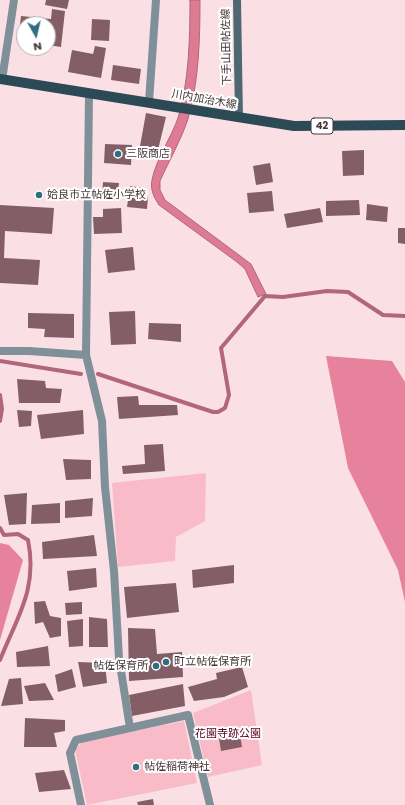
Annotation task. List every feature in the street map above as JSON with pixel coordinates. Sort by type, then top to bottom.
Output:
[{"type":"main road","name":"下手山田帖佐線","points":[[237,0],[239,118]]},
{"type":"main road","name":"川内加治木線","points":[[1,80],[149,102],[294,126],[405,125]]},
{"type":"street","points":[[1,80],[14,0]]},
{"type":"street","points":[[149,102],[156,0]]},
{"type":"street","points":[[89,94],[86,355],[102,421],[105,488],[114,572],[119,658],[130,728]]},
{"type":"street","points":[[0,351],[29,351],[86,355]]},
{"type":"street","points":[[81,805],[70,753],[76,740],[188,715],[210,805]]},
{"type":"green space","points":[[206,473],[205,521],[176,537],[175,561],[118,567],[112,483]]},
{"type":"green space","name":"花園寺跡公園","points":[[251,690],[262,765],[208,777],[193,713]]},
{"type":"green space","name":"帖佐稲荷神社","points":[[184,721],[197,783],[87,805],[75,750],[82,742]]},
{"type":"shaded area","points":[[190,0],[200,0],[199,45],[195,90],[185,127],[160,181],[160,190],[165,200],[251,264],[266,294],[258,297],[245,269],[159,205],[152,190],[154,172],[178,118],[185,89],[190,30]]},
{"type":"shaded area","points":[[326,356],[392,361],[405,382],[405,602],[398,570],[348,468]]},
{"type":"shaded area","points":[[0,543],[9,545],[23,560],[0,640]]},
{"type":"building","points":[[46,0],[69,0],[67,9],[45,5]]},
{"type":"building","points":[[52,9],[65,11],[61,47],[56,46],[56,16],[51,16]]},
{"type":"building","points":[[92,19],[110,20],[109,41],[91,40]]},
{"type":"building","points":[[95,46],[106,48],[101,78],[68,72],[72,50],[93,54]]},
{"type":"building","points":[[113,65],[141,69],[139,84],[111,80]]},
{"type":"building","points":[[146,113],[166,117],[158,150],[140,146]]},
{"type":"building","name":"三阪商店","points":[[105,144],[132,145],[131,165],[104,163]]},
{"type":"building","points":[[364,150],[364,175],[343,176],[342,151]]},
{"type":"building","points":[[270,163],[273,182],[256,185],[253,166]]},
{"type":"building","points":[[103,182],[119,183],[117,200],[102,199]]},
{"type":"building","points":[[130,186],[143,188],[142,197],[148,197],[147,209],[127,207]]},
{"type":"building","points":[[272,191],[274,211],[249,213],[247,193]]},
{"type":"building","points":[[359,200],[360,215],[326,216],[326,201]]},
{"type":"building","points":[[367,204],[388,207],[387,222],[366,220]]},
{"type":"building","points":[[0,205],[54,208],[52,234],[5,231],[4,258],[40,260],[38,285],[0,283]]},
{"type":"building","points":[[121,208],[122,233],[94,234],[93,217],[103,217],[103,209]]},
{"type":"building","points":[[320,208],[323,222],[287,228],[284,214]]},
{"type":"building","points":[[398,228],[405,228],[405,244],[398,243]]},
{"type":"building","points":[[133,247],[135,270],[108,273],[105,250]]},
{"type":"building","points":[[135,311],[136,344],[111,345],[109,312]]},
{"type":"building","points":[[28,313],[74,314],[74,338],[44,337],[45,329],[28,328]]},
{"type":"building","points":[[149,323],[181,324],[181,342],[148,339]]},
{"type":"building","points":[[17,379],[45,381],[46,388],[62,389],[60,403],[19,403]]},
{"type":"building","points":[[138,396],[139,405],[177,405],[178,415],[119,419],[117,397]]},
{"type":"building","points":[[17,410],[32,411],[31,426],[19,427]]},
{"type":"building","points":[[83,410],[84,434],[41,439],[37,415]]},
{"type":"building","points":[[163,444],[165,471],[123,474],[122,466],[145,464],[144,445]]},
{"type":"building","points":[[63,459],[91,460],[91,479],[66,480]]},
{"type":"building","points":[[27,493],[26,524],[9,525],[4,495]]},
{"type":"building","points":[[93,498],[92,516],[65,518],[65,501]]},
{"type":"building","points":[[60,503],[60,523],[31,524],[32,505]]},
{"type":"building","points":[[94,535],[97,556],[43,559],[42,542]]},
{"type":"building","points":[[234,565],[234,583],[193,588],[192,570]]},
{"type":"building","points":[[96,568],[97,587],[69,591],[67,571]]},
{"type":"building","points":[[176,583],[179,612],[127,618],[124,587]]},
{"type":"building","points":[[45,601],[50,616],[61,618],[61,636],[50,638],[43,622],[35,624],[34,602]]},
{"type":"building","points":[[82,602],[82,614],[66,615],[65,603]]},
{"type":"building","points":[[89,617],[107,619],[108,647],[89,647]]},
{"type":"building","points":[[83,619],[83,646],[69,647],[67,621]]},
{"type":"building","name":"帖佐保育所","points":[[128,628],[155,629],[157,654],[182,652],[183,677],[129,681]]},
{"type":"building","points":[[48,646],[50,666],[17,667],[16,652]]},
{"type":"building","points":[[78,662],[105,663],[107,683],[83,687]]},
{"type":"building","points":[[242,667],[248,687],[224,697],[194,701],[188,687],[217,679],[216,673]]},
{"type":"building","points":[[72,669],[76,687],[58,692],[55,675]]},
{"type":"building","points":[[21,678],[23,704],[1,706],[9,679]]},
{"type":"building","points":[[45,683],[54,700],[29,701],[24,686]]},
{"type":"building","points":[[183,684],[185,706],[132,716],[129,695]]},
{"type":"building","points":[[25,718],[65,720],[65,731],[54,733],[57,747],[24,747]]},
{"type":"building","points":[[239,728],[242,747],[221,751],[218,732]]},
{"type":"building","points":[[64,770],[71,789],[39,792],[35,773]]},
{"type":"building","points":[[153,799],[154,805],[138,805],[137,802]]},
{"type":"waterway","points":[[98,374],[213,412],[218,412],[225,408],[229,395],[221,348],[265,296],[283,297],[327,291],[348,292],[383,315],[405,316]]},
{"type":"waterway","points":[[0,361],[81,374]]},
{"type":"waterway","points":[[0,395],[2,409],[0,421]]},
{"type":"waterway","points":[[0,528],[4,535],[18,534],[28,540],[30,557],[30,573],[24,602],[0,660]]},
{"type":"place","name":"三阪商店","points":[[118,154]]},
{"type":"place","name":"姶良市立帖佐小学校","points":[[39,195]]},
{"type":"place","name":"町立帖佐保育所","points":[[166,662]]},
{"type":"place","name":"帖佐保育所","points":[[156,666]]},
{"type":"place","name":"帖佐稲荷神社","points":[[136,767]]}]
